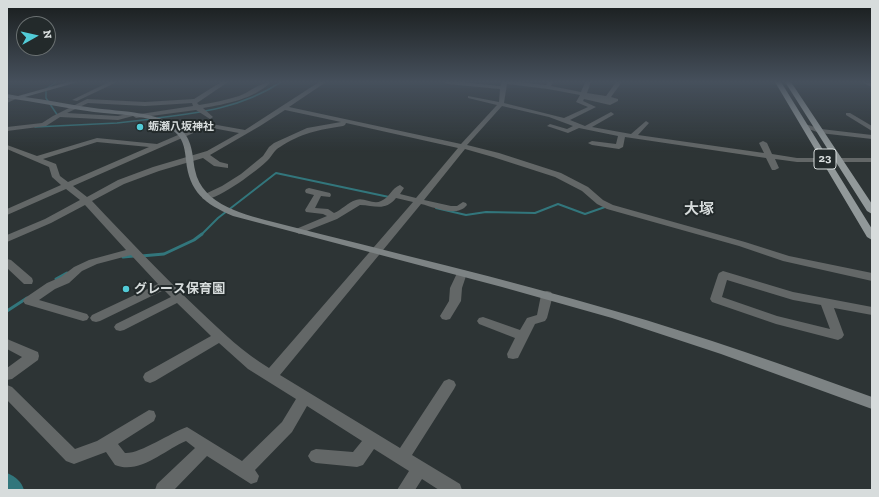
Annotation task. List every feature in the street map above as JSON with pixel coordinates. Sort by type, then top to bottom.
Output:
[{"type":"main road","name":"23","points":[[792,105],[872,237]]},
{"type":"main road","name":"23","points":[[803,105],[872,210]]},
{"type":"street","points":[[51,105],[60,113],[118,118],[190,105]]},
{"type":"street","points":[[7,128],[44,125],[74,105]]},
{"type":"street","points":[[60,113],[79,105]]},
{"type":"street","points":[[197,105],[210,117]]},
{"type":"street","points":[[7,240],[87,201],[121,182],[156,169],[204,155],[288,105]]},
{"type":"street","points":[[271,376],[463,146],[500,105]]},
{"type":"street","points":[[501,105],[547,116],[586,128],[632,137],[797,160],[872,160]]},
{"type":"street","points":[[564,121],[593,107],[588,105]]},
{"type":"street","points":[[76,107],[134,116],[164,123],[176,130],[182,135],[188,146],[193,178],[200,191],[220,206],[233,212],[299,231],[547,295],[708,344],[872,403]]},
{"type":"street","points":[[284,108],[463,146],[558,175],[585,189],[600,202],[610,207],[742,244],[787,259],[872,277]]},
{"type":"street","points":[[586,128],[611,114]]},
{"type":"street","points":[[848,114],[872,129]]},
{"type":"street","points":[[206,197],[225,188],[244,176],[266,158],[272,149],[277,145],[309,129],[346,122]]},
{"type":"street","points":[[632,137],[646,123]]},
{"type":"street","points":[[7,212],[208,124],[245,132]]},
{"type":"street","points":[[550,126],[568,131],[578,126]]},
{"type":"street","points":[[805,126],[820,131],[872,137]]},
{"type":"street","points":[[592,143],[619,147],[622,135]]},
{"type":"street","points":[[37,158],[97,140],[159,146]]},
{"type":"street","points":[[763,143],[775,168]]},
{"type":"street","points":[[7,147],[37,158],[53,166],[56,177],[87,201],[178,298],[253,365],[454,490]]},
{"type":"street","points":[[204,155],[217,164],[225,166]]},
{"type":"street","points":[[309,191],[323,194],[309,210],[325,211],[334,217]]},
{"type":"street","points":[[299,231],[334,217],[358,202],[379,205],[388,201],[397,192],[418,200],[451,209],[460,208],[463,205]]},
{"type":"street","points":[[83,317],[29,301],[51,286],[64,280],[78,269],[93,262],[134,252]]},
{"type":"street","points":[[7,262],[28,281]]},
{"type":"street","points":[[446,316],[455,301],[456,288],[462,273]]},
{"type":"street","points":[[826,303],[838,335],[805,329],[762,316],[716,299],[723,275],[793,296],[872,311]]},
{"type":"street","points":[[96,318],[165,285]]},
{"type":"street","points":[[513,354],[531,321],[541,318],[543,315],[547,295]]},
{"type":"street","points":[[120,327],[178,298]]},
{"type":"street","points":[[483,321],[523,336]]},
{"type":"street","points":[[150,377],[220,336]]},
{"type":"street","points":[[7,344],[33,356],[7,375]]},
{"type":"street","points":[[402,458],[449,385]]},
{"type":"street","points":[[7,391],[71,456],[74,457],[85,454],[108,442],[149,416]]},
{"type":"street","points":[[108,442],[121,460],[127,461],[137,458],[176,437],[187,434],[247,473],[288,427],[304,398]]},
{"type":"street","points":[[316,456],[357,460],[372,440]]},
{"type":"street","points":[[163,490],[206,447]]},
{"type":"street","points":[[405,490],[420,469]]},
{"type":"waterway","points":[[51,105],[58,116]]},
{"type":"waterway","points":[[157,118],[190,114],[230,105]]},
{"type":"waterway","points":[[35,127],[117,123],[152,119]]},
{"type":"waterway","points":[[202,234],[218,218],[276,173],[389,197]]},
{"type":"waterway","points":[[436,208],[466,215],[486,212],[535,213],[558,204],[585,214],[605,207]]},
{"type":"waterway","points":[[141,256],[164,254],[194,240],[202,234]]},
{"type":"waterway","points":[[123,257],[134,256]]},
{"type":"waterway","points":[[56,279],[67,273]]},
{"type":"waterway","points":[[7,311],[27,298]]},
{"type":"waterway","points":[[7,484],[13,490]]},
{"type":"place","name":"蛎瀬八坂神社","points":[[140,127]]},
{"type":"place","name":"グレース保育園","points":[[126,289]]},
{"type":"district","name":"大塚","points":[[699,210]]}]
